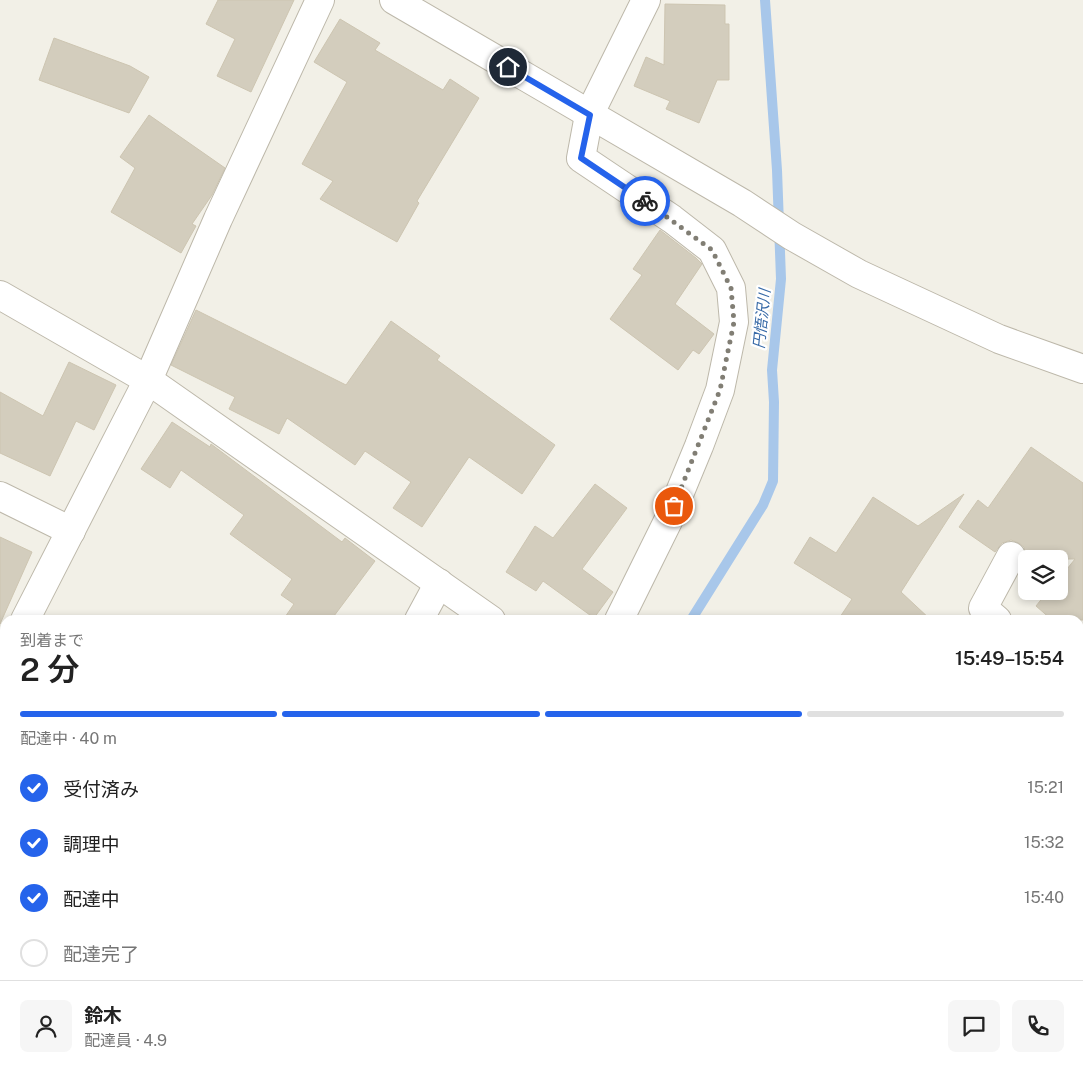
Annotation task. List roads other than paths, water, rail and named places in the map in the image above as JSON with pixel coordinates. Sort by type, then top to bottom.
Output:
[{"type":"street","points":[[28,615],[148,380],[218,219],[320,0]]},
{"type":"street","points":[[394,0],[742,203],[792,236],[859,274],[991,335],[1083,369]]},
{"type":"street","points":[[621,615],[668,521],[699,446],[720,390],[734,322],[731,288],[712,250],[672,219],[581,158],[590,115],[646,0]]},
{"type":"street","points":[[0,295],[148,380],[485,615]]},
{"type":"street","points":[[0,496],[71,530]]},
{"type":"street","points":[[992,615],[984,608],[1011,556]]},
{"type":"street","points":[[422,615],[439,583]]},
{"type":"waterway","name":"円悟沢川","points":[[694,615],[763,505],[773,481],[774,402],[772,370],[781,279],[777,170],[765,0]]}]
